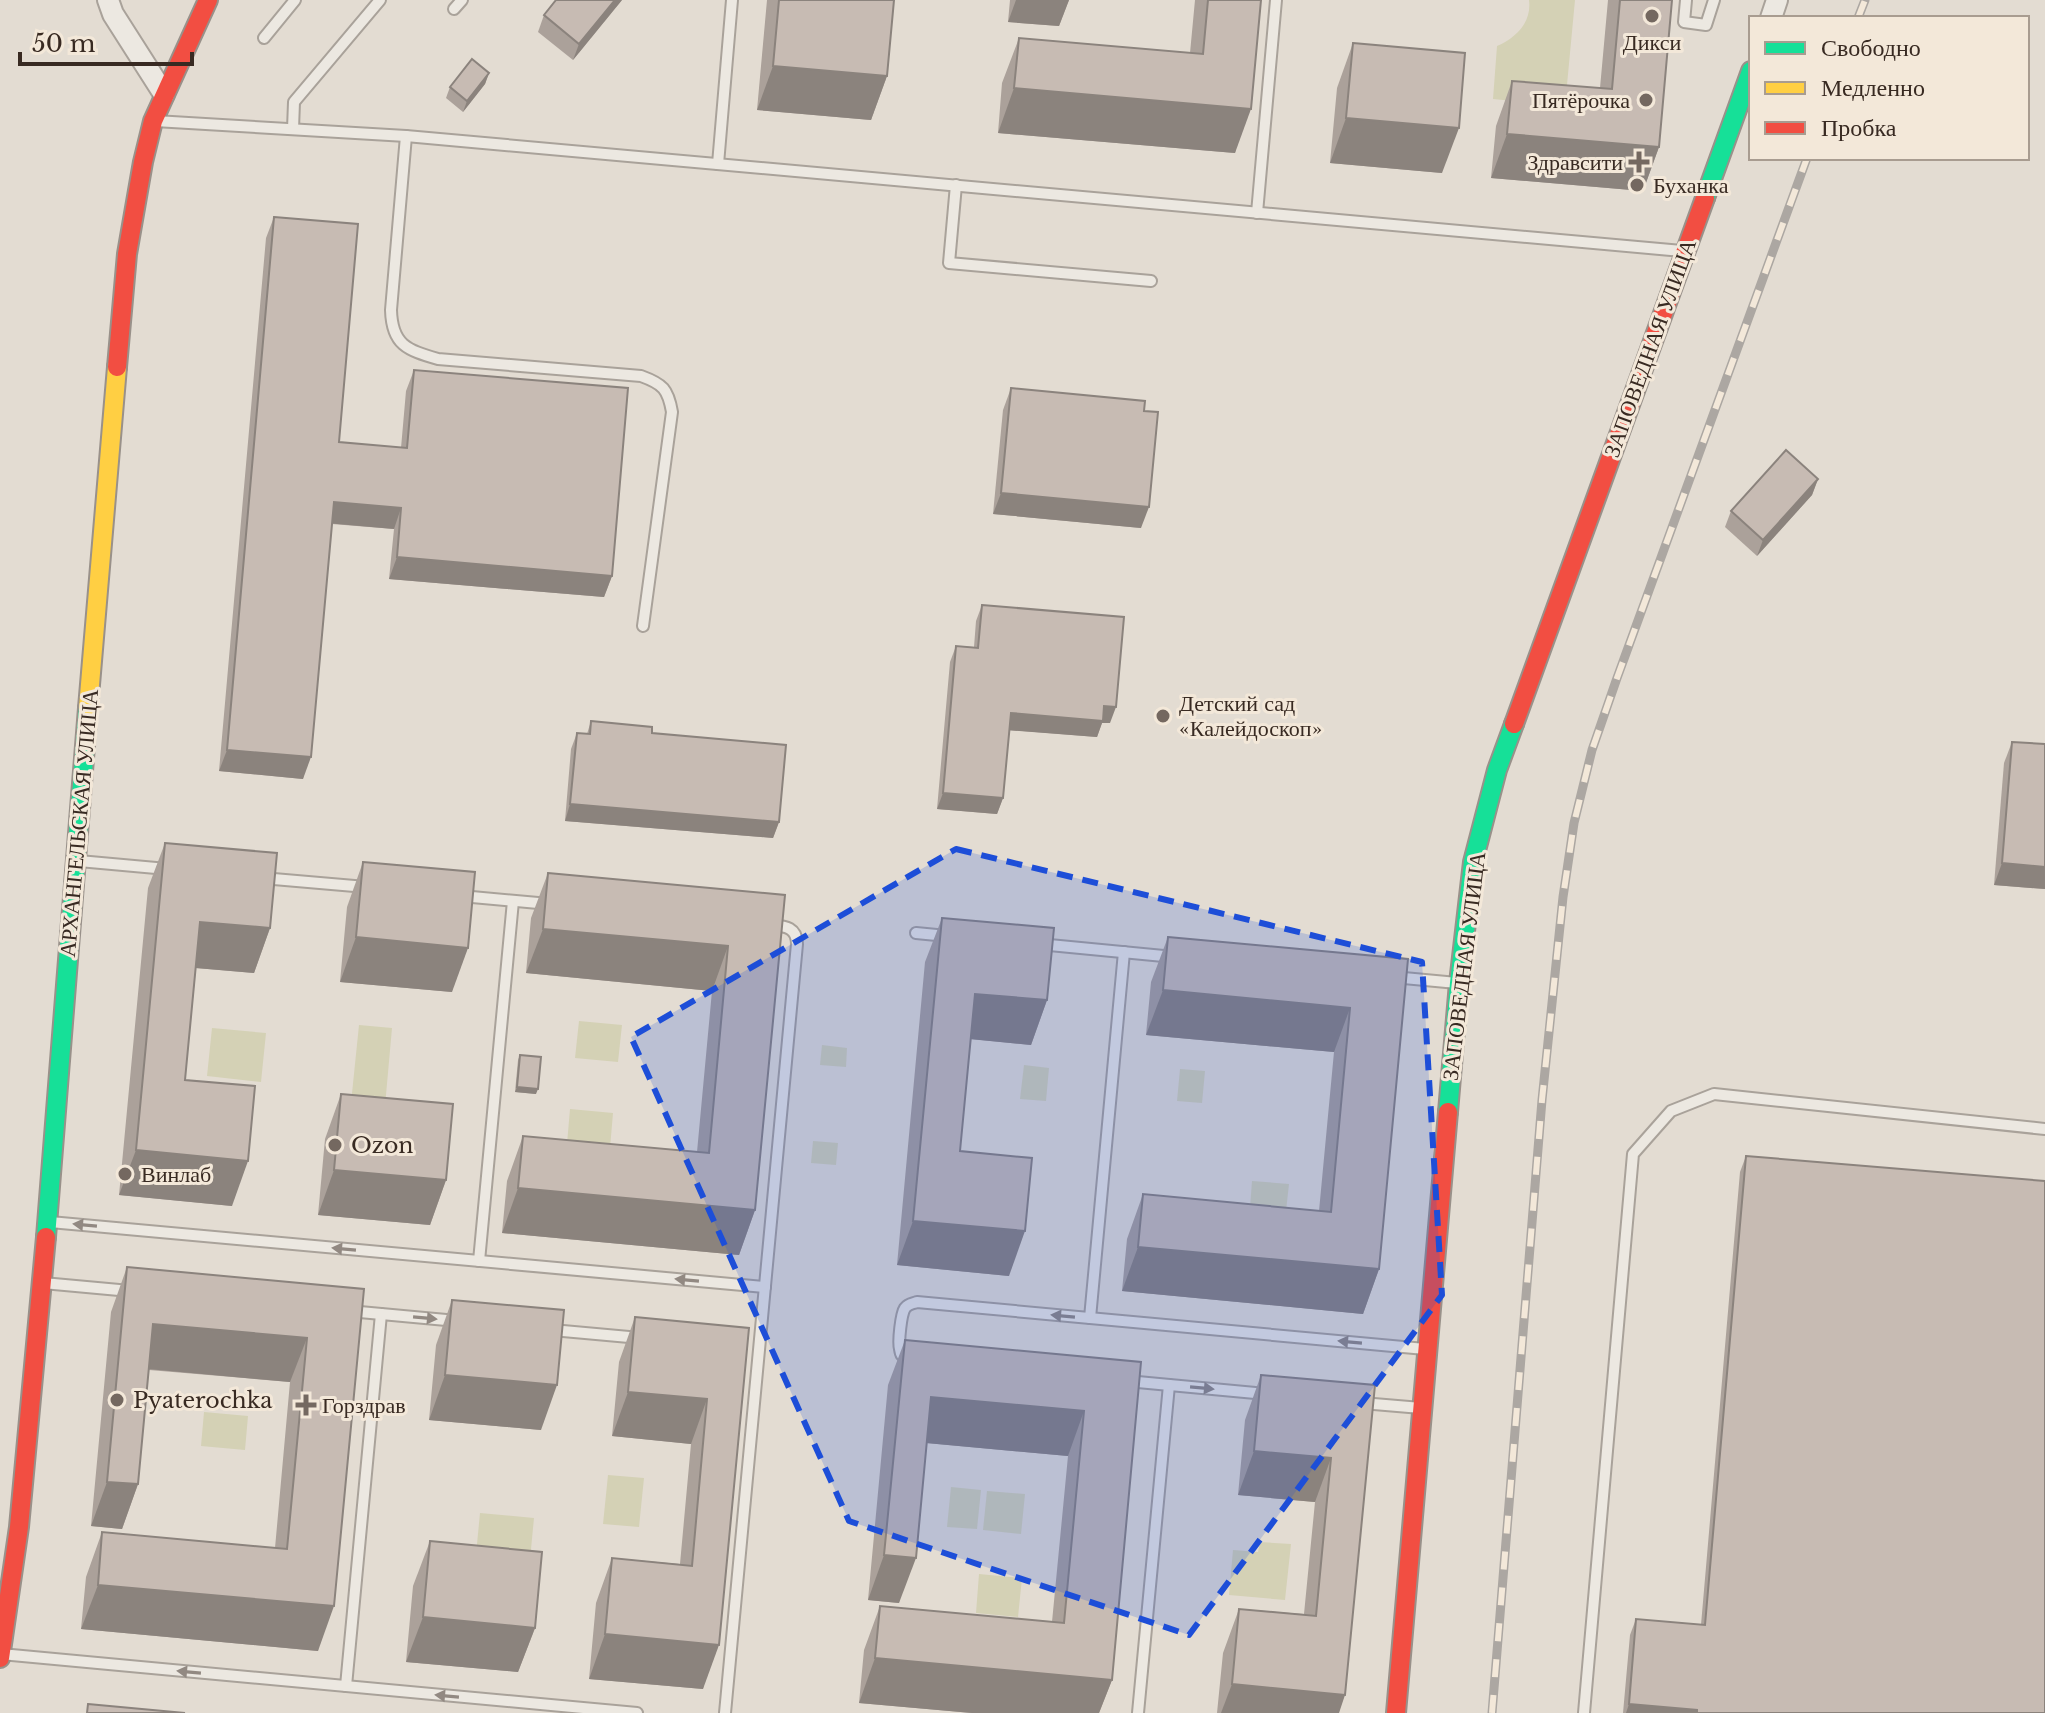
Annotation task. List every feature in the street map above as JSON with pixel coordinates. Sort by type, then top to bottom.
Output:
[{"type":"street","points":[[108,0],[113,14],[164,94]]},
{"type":"street","name":"АРХАНГЕЛЬСКАЯ УЛИЦА","points":[[0,1656],[19,1527],[47,1221],[127,254],[153,121],[208,0]]},
{"type":"street","name":"ЗАПОВЕДНАЯ УЛИЦА","points":[[1396,1713],[1459,983],[1473,862],[1497,770],[1749,76]]},
{"type":"lane","points":[[264,38],[295,0]]},
{"type":"lane","points":[[293,129],[294,102],[380,0]]},
{"type":"lane","points":[[454,9],[462,0]]},
{"type":"lane","points":[[718,164],[732,0]]},
{"type":"lane","points":[[1257,213],[1276,0]]},
{"type":"lane","points":[[1686,0],[1684,22],[1706,25],[1714,0]]},
{"type":"lane","points":[[153,121],[406,136],[1684,251]]},
{"type":"lane","points":[[406,136],[391,310],[391,329],[402,344],[438,359],[641,376],[657,382],[669,394],[672,412],[643,626]]},
{"type":"lane","points":[[956,185],[949,263],[1151,281]]},
{"type":"lane","points":[[75,860],[177,870]]},
{"type":"lane","points":[[255,877],[377,888]]},
{"type":"lane","points":[[452,895],[561,905]]},
{"type":"lane","points":[[479,1261],[513,901]]},
{"type":"lane","points":[[725,1713],[797,944],[793,929],[768,924]]},
{"type":"lane","points":[[916,933],[961,937]]},
{"type":"lane","points":[[1020,943],[1185,958]]},
{"type":"lane","points":[[1090,1318],[1124,952]]},
{"type":"lane","points":[[1383,976],[1459,983]]},
{"type":"lane","points":[[1584,1713],[1633,1154],[1671,1111],[1714,1094],[2045,1129]]},
{"type":"lane","points":[[47,1221],[765,1287]]},
{"type":"lane","points":[[41,1283],[139,1292]]},
{"type":"lane","points":[[926,1363],[905,1359],[899,1347],[902,1315],[911,1303],[1427,1349]]},
{"type":"lane","points":[[336,1310],[473,1323]]},
{"type":"lane","points":[[346,1686],[381,1314]]},
{"type":"lane","points":[[545,1329],[651,1339]]},
{"type":"lane","points":[[743,1347],[759,1349]]},
{"type":"lane","points":[[1111,1380],[1270,1394]]},
{"type":"lane","points":[[1138,1713],[1169,1385]]},
{"type":"lane","points":[[1346,1401],[1422,1408]]},
{"type":"lane","points":[[0,1656],[637,1713]]},
{"type":"highlighted area","points":[[956,849],[1422,962],[1442,1295],[1189,1635],[849,1521],[631,1037]]},
{"type":"shaded area","points":[[1529,0],[1575,0],[1565,106],[1493,99],[1497,46],[1521,28],[1528,15]]},
{"type":"shaded area","points":[[579,1021],[622,1025],[618,1062],[575,1058]]},
{"type":"shaded area","points":[[359,1025],[392,1028],[385,1106],[351,1103]]},
{"type":"shaded area","points":[[212,1028],[266,1033],[261,1082],[207,1076]]},
{"type":"shaded area","points":[[822,1045],[847,1048],[846,1067],[820,1065]]},
{"type":"shaded area","points":[[1024,1065],[1049,1068],[1046,1101],[1020,1099]]},
{"type":"shaded area","points":[[1180,1069],[1205,1071],[1202,1103],[1177,1101]]},
{"type":"shaded area","points":[[570,1109],[613,1113],[610,1148],[567,1144]]},
{"type":"shaded area","points":[[813,1141],[838,1143],[836,1165],[811,1163]]},
{"type":"shaded area","points":[[1252,1181],[1289,1184],[1286,1211],[1250,1208]]},
{"type":"shaded area","points":[[204,1412],[248,1416],[245,1450],[201,1446]]},
{"type":"shaded area","points":[[608,1475],[644,1478],[639,1527],[603,1524]]},
{"type":"shaded area","points":[[951,1487],[981,1490],[977,1529],[947,1527]]},
{"type":"shaded area","points":[[987,1491],[1025,1494],[1021,1534],[983,1530]]},
{"type":"shaded area","points":[[480,1513],[534,1518],[528,1580],[474,1575]]},
{"type":"shaded area","points":[[1260,1542],[1291,1544],[1285,1600],[1229,1595],[1233,1550],[1258,1552]]},
{"type":"shaded area","points":[[979,1574],[1022,1578],[1018,1617],[976,1613]]},
{"type":"building","points":[[556,0],[615,0],[579,44],[544,15]]},
{"type":"building","points":[[779,0],[894,0],[887,76],[773,66]]},
{"type":"building","points":[[1208,0],[1261,0],[1251,109],[1014,88],[1019,38],[1203,54]]},
{"type":"building","points":[[1620,0],[1672,0],[1659,147],[1507,134],[1512,81],[1612,89]]},
{"type":"building","points":[[1353,43],[1465,53],[1459,128],[1346,118]]},
{"type":"building","points":[[472,59],[489,73],[467,101],[450,87]]},
{"type":"building","points":[[274,217],[358,224],[339,442],[407,448],[414,370],[628,388],[612,576],[397,557],[401,508],[334,502],[311,757],[227,750]]},
{"type":"building","points":[[1011,388],[1145,401],[1144,411],[1158,412],[1149,507],[1001,493]]},
{"type":"building","points":[[1786,450],[1818,479],[1763,540],[1731,511]]},
{"type":"building","points":[[982,605],[1124,617],[1116,707],[1104,706],[1103,721],[1011,713],[1003,798],[943,793],[956,646],[978,648]]},
{"type":"building","points":[[591,721],[652,727],[652,733],[786,745],[779,822],[570,804],[577,733],[590,734]]},
{"type":"building","points":[[2012,742],[2045,744],[2045,867],[2002,863]]},
{"type":"building","points":[[165,843],[277,853],[270,928],[200,922],[185,1080],[255,1086],[248,1161],[136,1150]]},
{"type":"building","points":[[363,862],[475,872],[468,948],[356,937]]},
{"type":"building","points":[[548,873],[785,895],[755,1210],[518,1188],[523,1136],[709,1153],[728,946],[543,929]]},
{"type":"building","points":[[942,918],[1054,928],[1047,1000],[975,994],[960,1151],[1032,1158],[1025,1231],[913,1221]]},
{"type":"building","points":[[1168,937],[1408,959],[1379,1269],[1138,1247],[1143,1194],[1331,1212],[1350,1008],[1163,990]]},
{"type":"building","points":[[520,1055],[541,1057],[538,1089],[517,1087]]},
{"type":"building","points":[[341,1094],[453,1104],[446,1180],[334,1170]]},
{"type":"building","points":[[1746,1156],[2045,1181],[2045,1713],[1697,1713],[1697,1710],[1629,1704],[1636,1619],[1705,1625]]},
{"type":"building","points":[[127,1267],[364,1289],[334,1606],[98,1585],[102,1532],[287,1549],[307,1338],[153,1324],[138,1484],[107,1482]]},
{"type":"building","points":[[452,1300],[564,1310],[557,1385],[445,1375]]},
{"type":"building","points":[[635,1317],[749,1328],[719,1645],[605,1634],[612,1558],[692,1566],[707,1399],[628,1392]]},
{"type":"building","points":[[905,1340],[1141,1362],[1112,1680],[875,1658],[880,1606],[1064,1623],[1084,1411],[931,1397],[916,1558],[884,1555]]},
{"type":"building","points":[[1261,1375],[1375,1385],[1345,1695],[1232,1684],[1239,1609],[1316,1616],[1331,1458],[1254,1451]]},
{"type":"building","points":[[430,1541],[542,1552],[535,1628],[423,1617]]},
{"type":"building","points":[[88,1704],[185,1713],[87,1713]]},
{"type":"railway","points":[[1859,16],[1865,0]]},
{"type":"railway","points":[[1492,1713],[1542,1100],[1563,897],[1574,823],[1592,750],[1617,678],[1806,160]]},
{"type":"traffic: fast","points":[[1705,198],[1749,77]]},
{"type":"traffic: fast","points":[[46,1237],[88,708]]},
{"type":"traffic: fast","points":[[1448,1112],[1473,862],[1497,770],[1514,724]]},
{"type":"traffic: slow","points":[[88,708],[117,367]]},
{"type":"traffic: jam","points":[[117,367],[127,254],[153,121],[208,0]]},
{"type":"traffic: jam","points":[[1514,724],[1705,198]]},
{"type":"traffic: jam","points":[[1396,1713],[1448,1112]]},
{"type":"traffic: jam","points":[[0,1658],[19,1527],[46,1237]]},
{"type":"place","name":"Дикси","points":[[1652,16]]},
{"type":"place","name":"Пятёрочка","points":[[1646,100]]},
{"type":"place","name":"Здравсити","points":[[1639,162]]},
{"type":"place","name":"Буханка","points":[[1637,185]]},
{"type":"place","name":"Детский сад «Калейдоскоп»","points":[[1163,716]]},
{"type":"place","name":"Ozon","points":[[335,1145]]},
{"type":"place","name":"Винлаб","points":[[125,1174]]},
{"type":"place","name":"Pyaterochka","points":[[117,1400]]},
{"type":"place","name":"Горздрав","points":[[306,1405]]}]
